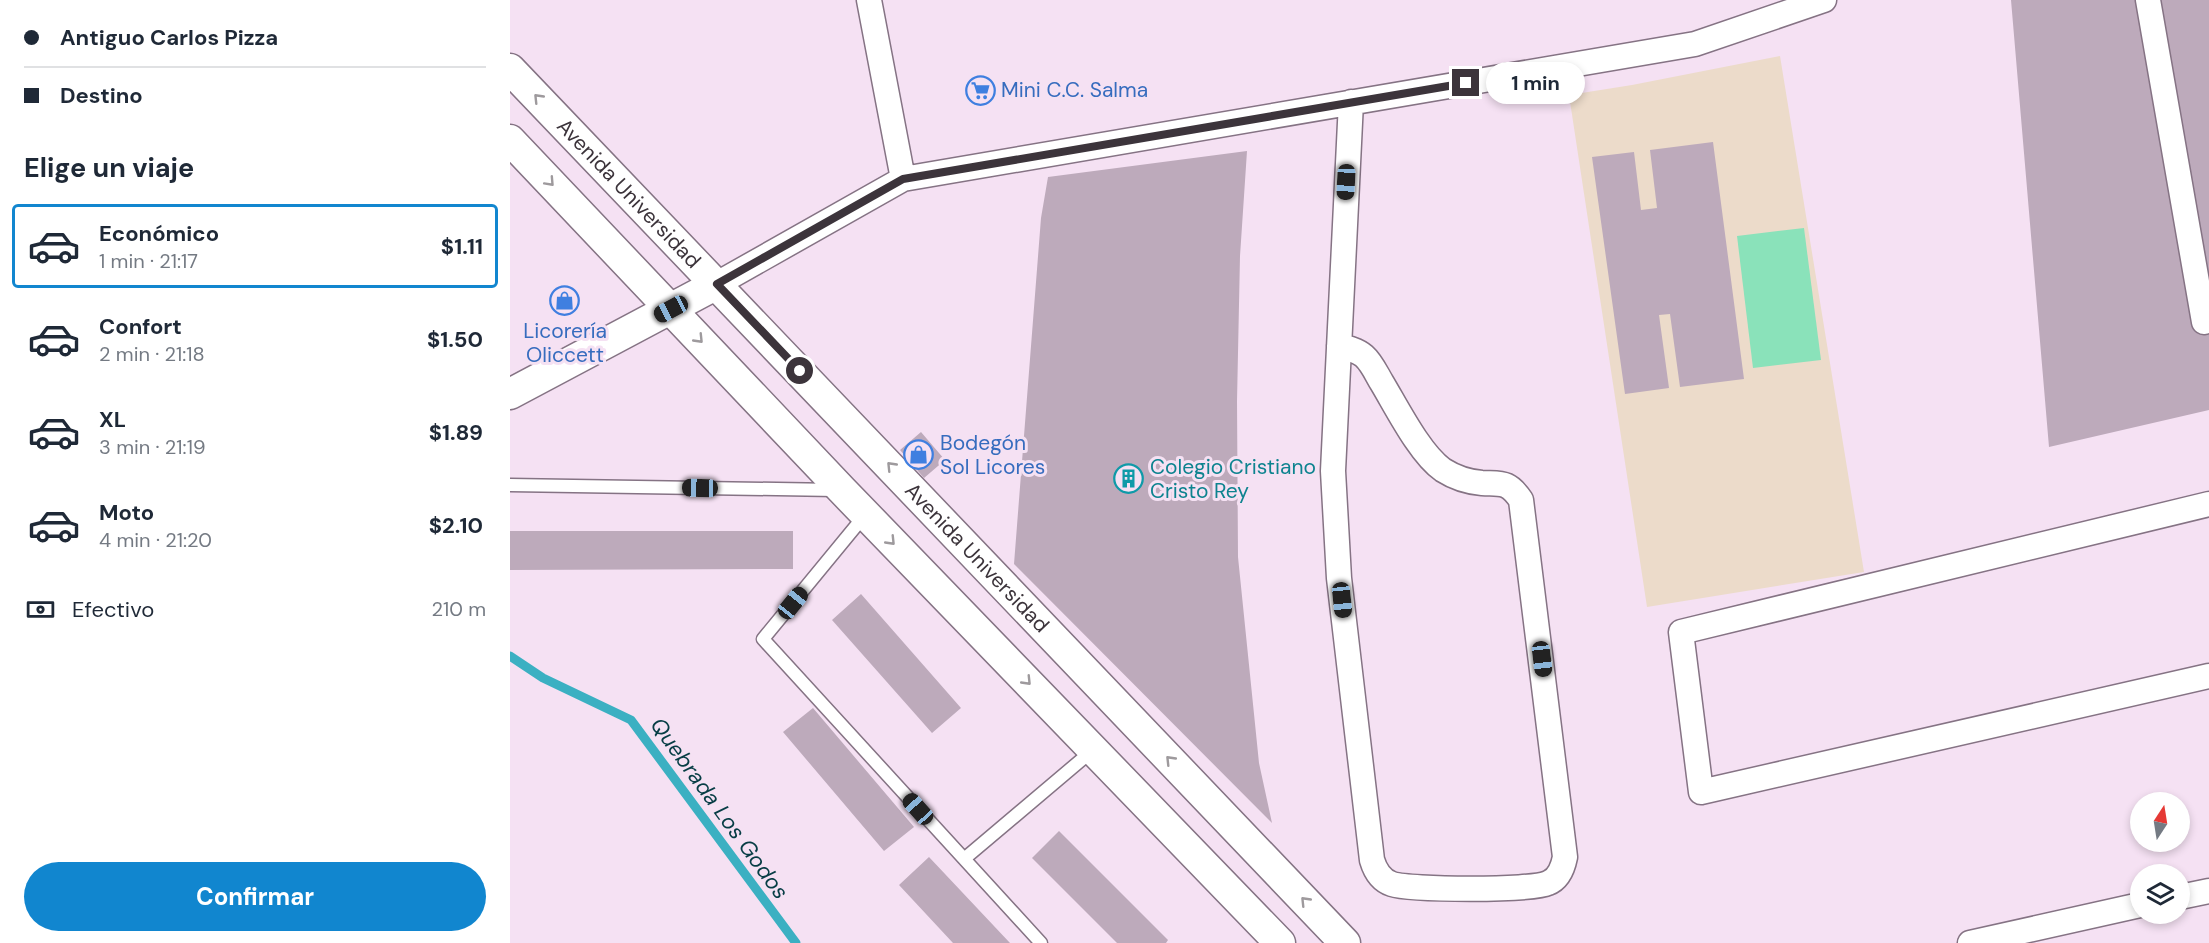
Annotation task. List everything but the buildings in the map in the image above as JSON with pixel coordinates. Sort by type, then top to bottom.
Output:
[{"type":"street","points":[[869,0],[903,179]]},
{"type":"street","points":[[510,394],[717,284],[903,179],[1695,44],[1824,0]]},
{"type":"street","points":[[2148,0],[2204,322]]},
{"type":"street","name":"Avenida Universidad","points":[[510,69],[1345,943]]},
{"type":"street","points":[[1339,346],[1354,350],[1366,358],[1410,429],[1436,465],[1457,477],[1470,481],[1497,482],[1507,485],[1516,492],[1521,500],[1565,857],[1560,872],[1547,884],[1485,889],[1398,885],[1384,880],[1374,867],[1339,578],[1334,471],[1339,346],[1351,102]]},
{"type":"street","points":[[510,140],[842,490],[1280,943]]},
{"type":"street","points":[[2209,504],[1681,632],[1701,792],[2209,676]]},
{"type":"street","points":[[2190,895],[2209,891]]},
{"type":"street","points":[[1970,943],[2130,907]]},
{"type":"lane","points":[[510,485],[842,490]]},
{"type":"lane","points":[[866,514],[763,639],[1041,943]]},
{"type":"lane","points":[[964,860],[1093,750]]},
{"type":"shaded area","points":[[1780,56],[1864,572],[1647,607],[1569,95]]},
{"type":"green space","points":[[1804,228],[1821,360],[1753,368],[1737,236]]},
{"type":"waterway","name":"Quebrada Los Godos","points":[[510,656],[543,678],[631,720],[796,943]]},
{"type":"place","name":"Mini C.C. Salma","points":[[980,90]]},
{"type":"place","name":"Licorería Oliccett","points":[[565,300]]},
{"type":"place","name":"Bodegón Sol Licores","points":[[919,455]]},
{"type":"place","name":"Colegio Cristiano Cristo Rey","points":[[1129,479]]},
{"type":"route","points":[[800,371],[717,284],[903,179],[1466,83]]}]
